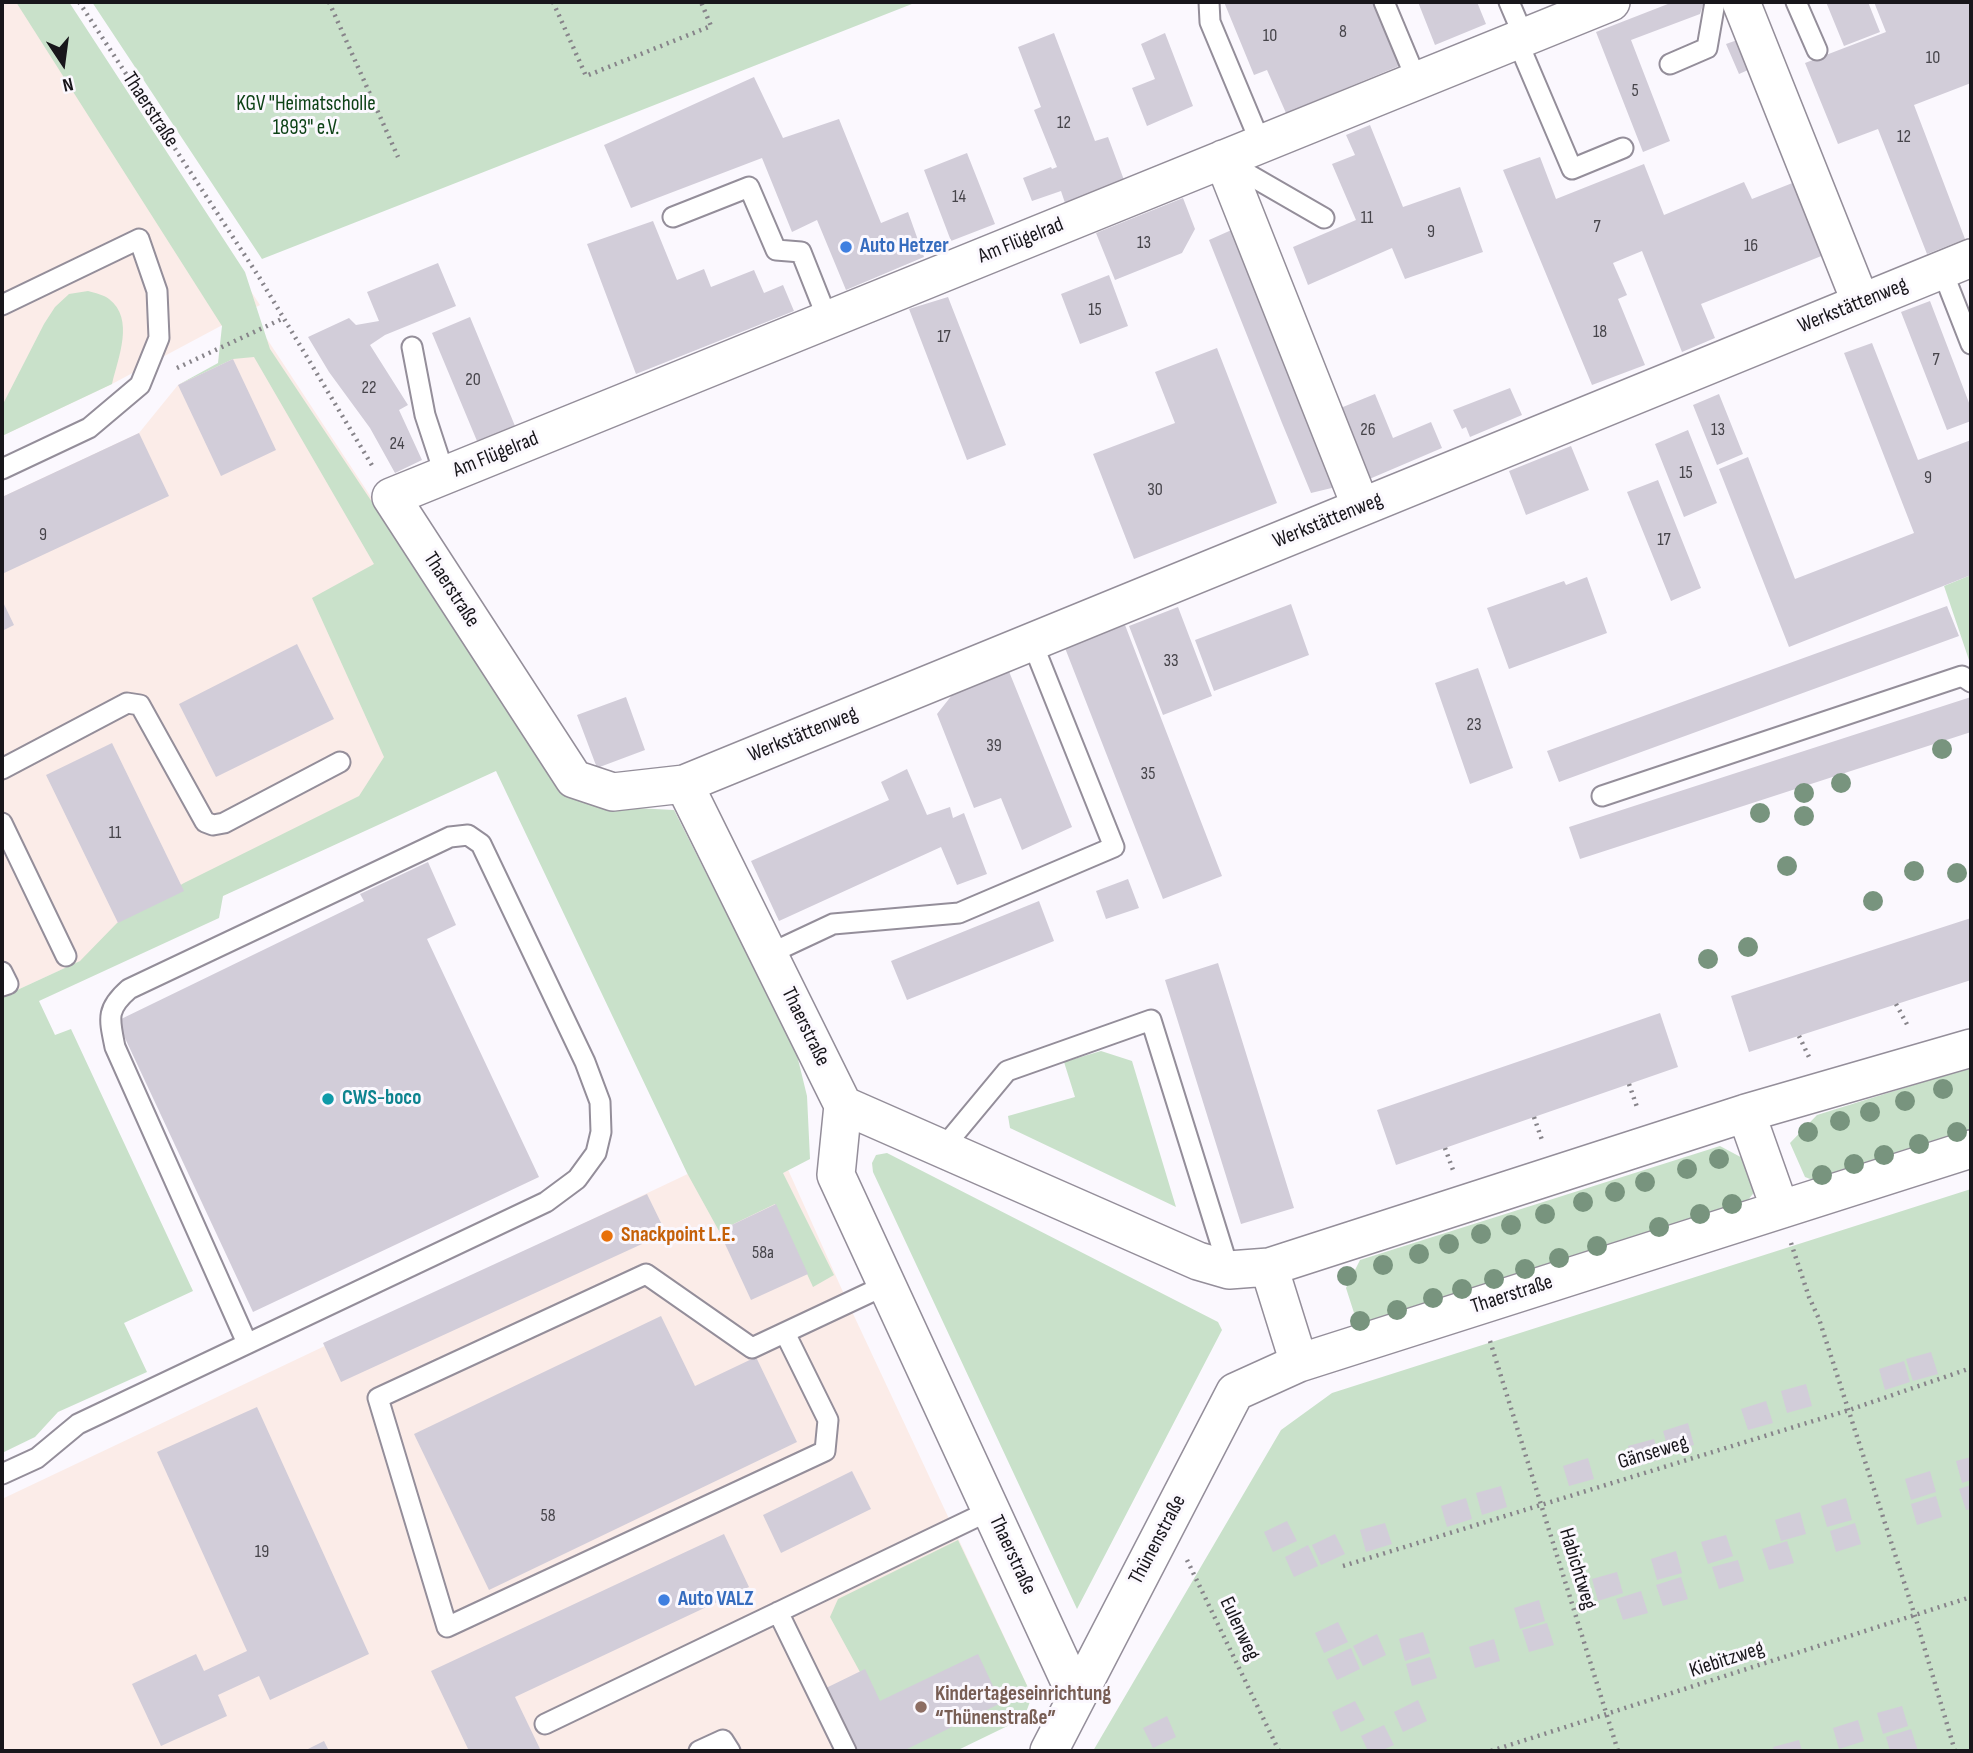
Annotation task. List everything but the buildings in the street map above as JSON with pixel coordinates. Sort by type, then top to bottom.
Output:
[{"type":"street","name":"Am Flügelrad","points":[[391,498],[1611,2]]},
{"type":"street","points":[[1741,2],[1861,303]]},
{"type":"street","points":[[1223,159],[1362,507]]},
{"type":"street","name":"Werkstättenweg","points":[[684,784],[1956,264]]},
{"type":"street","name":"Thaerstraße","points":[[391,498],[574,779],[613,792],[684,784],[843,1105],[836,1175],[1076,1695]]},
{"type":"street","points":[[843,1105],[1198,1261],[1230,1270],[1269,1267],[1746,1113],[1971,1048]]},
{"type":"street","points":[[1746,1113],[1780,1209]]},
{"type":"street","name":"Thaerstraße","points":[[1299,1363],[1971,1149]]},
{"type":"street","points":[[1269,1267],[1299,1363]]},
{"type":"street","name":"Thünenstraße","points":[[1049,1751],[1235,1392],[1299,1363]]},
{"type":"lane","points":[[1209,2],[1210,22],[1261,144]]},
{"type":"lane","points":[[1384,2],[1417,81]]},
{"type":"lane","points":[[1509,2],[1520,39],[1572,169],[1623,148]]},
{"type":"lane","points":[[1670,64],[1707,48],[1715,2]]},
{"type":"lane","points":[[1796,2],[1817,50]]},
{"type":"lane","points":[[1223,159],[1324,218]]},
{"type":"lane","points":[[673,217],[750,187],[776,250],[801,252],[828,320]]},
{"type":"lane","points":[[2,305],[139,239],[157,291],[159,338],[139,385],[89,428],[2,469]]},
{"type":"lane","points":[[1956,264],[1971,344]]},
{"type":"lane","points":[[412,347],[425,415],[445,476]]},
{"type":"lane","points":[[769,954],[833,924],[958,914],[1114,847],[1032,642]]},
{"type":"lane","points":[[1602,796],[1962,676],[1971,682]]},
{"type":"lane","points":[[2,769],[127,703],[141,705],[205,822],[213,825],[225,823],[340,762]]},
{"type":"lane","points":[[2,823],[66,956]]},
{"type":"lane","points":[[2,1474],[37,1458],[78,1424],[546,1202],[577,1179],[596,1153],[601,1132],[600,1102],[585,1062],[481,844],[468,835],[450,837],[129,989],[115,1002],[110,1020],[115,1047],[247,1343]]},
{"type":"lane","points":[[2,972],[8,984],[2,986]]},
{"type":"lane","points":[[943,1148],[1007,1071],[1152,1020],[1230,1270]]},
{"type":"lane","points":[[785,1333],[828,1420],[825,1451],[447,1627],[378,1398],[646,1274],[752,1348],[886,1285]]},
{"type":"lane","points":[[545,1724],[991,1510]]},
{"type":"lane","points":[[778,1612],[846,1751]]},
{"type":"lane","points":[[699,1751],[723,1740],[730,1751]]},
{"type":"path","name":"Thaerstraße","points":[[79,2],[259,277],[391,498]]},
{"type":"path","points":[[329,2],[398,157]]},
{"type":"path","points":[[552,2],[586,76],[711,26],[701,2]]},
{"type":"path","points":[[139,385],[284,318]]},
{"type":"path","points":[[1896,1004],[1914,1039]]},
{"type":"path","points":[[1780,1209],[1849,1410],[1955,1751]]},
{"type":"path","name":"Habichtweg","points":[[1479,1305],[1618,1751]]},
{"type":"path","name":"Gänseweg","points":[[1343,1566],[1849,1410],[1971,1368]]},
{"type":"path","name":"Eulenweg","points":[[1167,1523],[1200,1584],[1279,1751]]},
{"type":"path","name":"Kiebitzweg","points":[[1491,1751],[1971,1597]]},
{"type":"shaded area","points":[[2,2],[61,2],[260,305],[112,384],[2,436]]},
{"type":"shaded area","points":[[267,339],[538,751],[2,997],[2,497],[139,433],[178,385]]},
{"type":"shaded area","points":[[772,1134],[1032,1696],[949,1751],[2,1751],[2,1499]]},
{"type":"green space","points":[[16,2],[69,2],[245,272],[270,349],[566,793],[596,806],[674,810],[796,1051],[807,1096],[810,1159],[783,1173],[834,1275],[813,1287],[775,1204],[719,1231],[687,1173],[496,771],[223,896],[219,918],[39,1001],[55,1035],[71,1029],[193,1291],[124,1323],[147,1372],[58,1412],[35,1437],[2,1453],[2,997],[80,961],[117,923],[184,883],[359,796],[384,757],[312,598],[374,564],[254,357],[233,359],[178,385],[218,363],[222,326]]},
{"type":"green space","name":"KGV \"Heimatscholle 1893\" e.V.","points":[[92,2],[917,2],[262,259]]},
{"type":"green space","points":[[88,291],[109,299],[117,307],[121,317],[121,351],[112,384],[2,436],[2,406],[44,324],[55,307],[69,294]]},
{"type":"green space","points":[[1971,575],[1971,666],[1944,586]]},
{"type":"green space","points":[[1101,1051],[1132,1061],[1176,1207],[1010,1128],[1008,1116],[1075,1097],[1064,1062]]},
{"type":"green space","points":[[1971,1067],[1971,1139],[1826,1185],[1805,1177],[1790,1143],[1817,1115]]},
{"type":"green space","points":[[1720,1146],[1748,1161],[1757,1189],[1738,1212],[1379,1325],[1355,1316],[1346,1288],[1360,1260]]},
{"type":"green space","points":[[887,1153],[1218,1322],[1222,1330],[1077,1609],[873,1172],[872,1163],[876,1155]]},
{"type":"green space","points":[[1971,1189],[1971,1751],[1093,1751],[1281,1430],[1332,1393]]},
{"type":"green space","points":[[958,1540],[1032,1696],[1024,1718],[956,1751],[903,1751],[830,1617],[838,1599]]},
{"type":"place","name":"Auto Hetzer","points":[[846,247]]},
{"type":"place","name":"CWS-boco","points":[[328,1099]]},
{"type":"place","name":"Snackpoint L.E.","points":[[607,1236]]},
{"type":"place","name":"Auto VALZ","points":[[664,1600]]},
{"type":"place","name":"Kindertageseinrichtung “Thünenstraße”","points":[[921,1707]]}]
